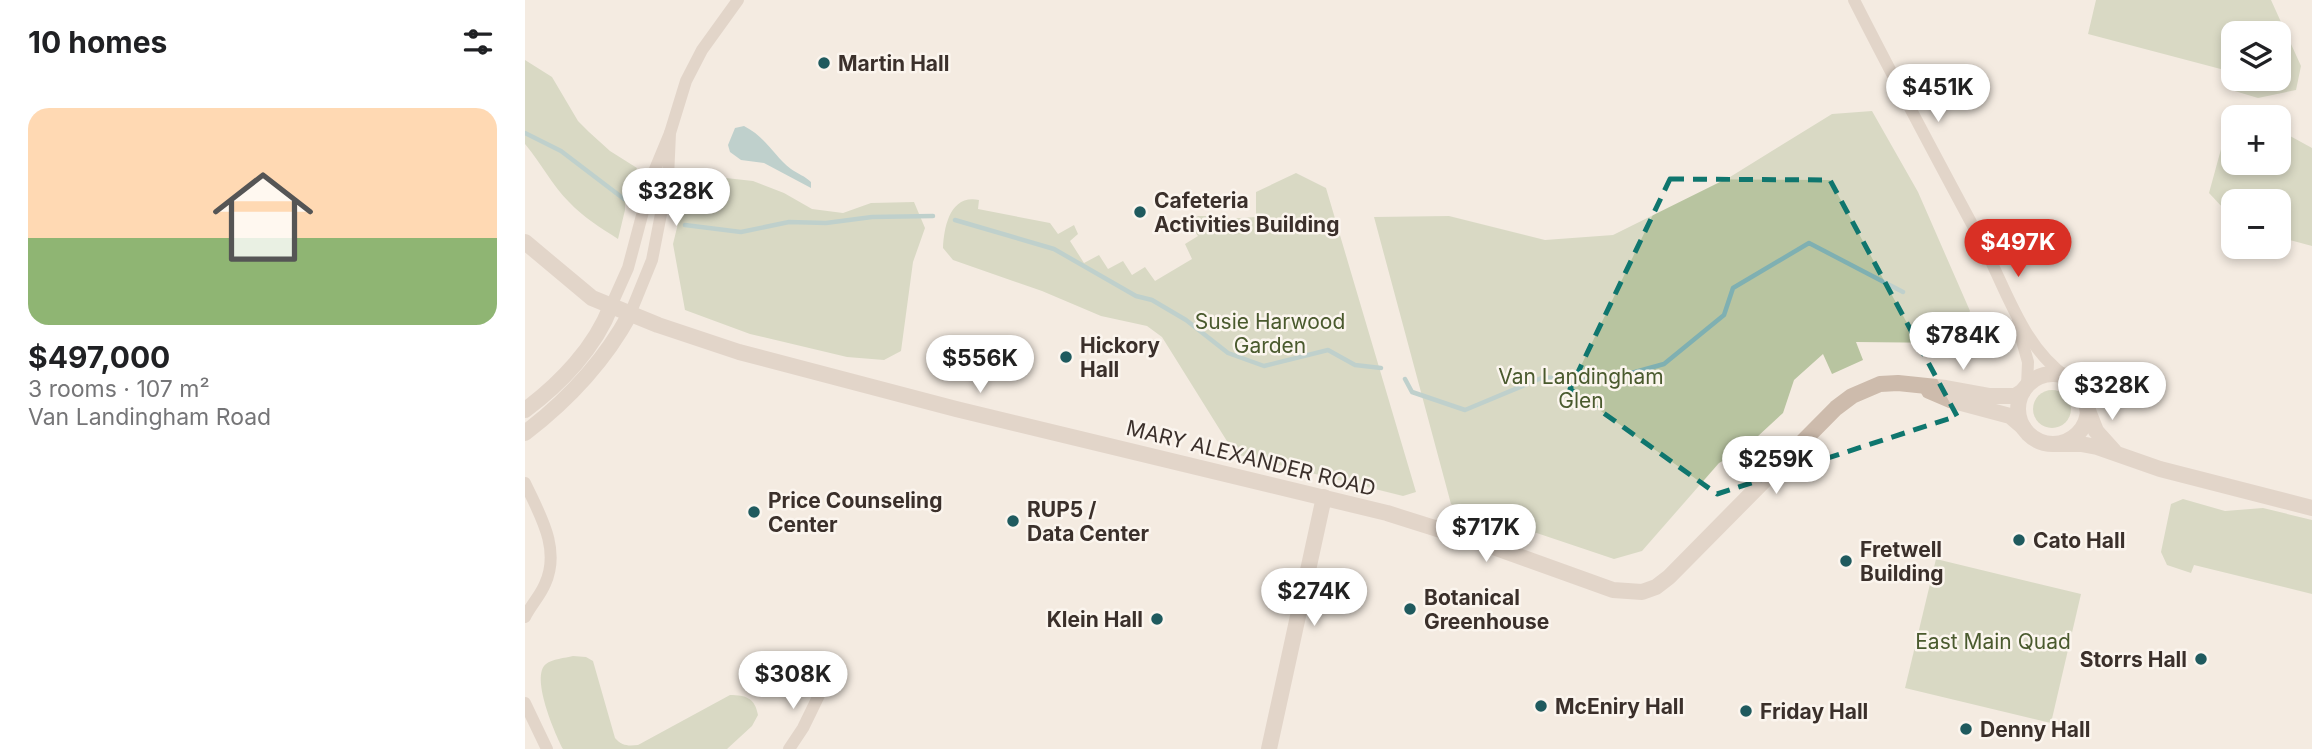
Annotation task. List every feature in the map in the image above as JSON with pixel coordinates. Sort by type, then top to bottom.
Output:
[{"type":"street","points":[[525,410],[554,386],[601,326],[628,268],[655,167],[670,133],[693,65],[738,0]]},
{"type":"street","points":[[1854,0],[1993,263],[2013,309],[2028,362],[2025,388],[2018,407],[2024,429]]},
{"type":"street","points":[[525,433],[575,390],[605,353],[630,314],[655,251],[670,166],[670,133]]},
{"type":"street","name":"MARY ALEXANDER ROAD","points":[[525,242],[582,292],[630,314],[698,339],[784,365],[1426,524],[1600,587],[1625,593],[1642,592],[1669,578],[1843,402],[1880,384],[1899,383],[1913,386],[1949,400],[2010,416],[2037,440],[2054,444],[2081,444],[2116,452],[2160,469],[2312,508]]},
{"type":"street","points":[[2013,309],[2041,355],[2068,378]]},
{"type":"street","name":"MARY ALEXANDER ROAD","points":[[1913,386],[1946,387],[1990,396],[2015,396],[2035,379],[2046,375],[2068,378],[2081,389],[2096,431],[2116,452]]},
{"type":"street","points":[[2054,444],[2065,442],[2079,432],[2086,417],[2087,405]]},
{"type":"street","points":[[525,484],[548,537],[551,559],[545,584],[525,617]]},
{"type":"street","points":[[1269,749],[1324,498]]},
{"type":"street","points":[[789,749],[803,728],[822,689]]},
{"type":"street","points":[[525,703],[547,749]]},
{"type":"highlighted area","points":[[1670,179],[1830,180],[1957,416],[1717,494],[1570,389]]},
{"type":"green space","points":[[2096,0],[2271,0],[2281,21],[2221,21],[2221,69],[2088,34]]},
{"type":"green space","points":[[2291,44],[2301,66],[2296,90],[2258,98],[2235,91],[2291,91]]},
{"type":"green space","points":[[525,60],[552,77],[578,121],[589,132],[610,151],[637,168],[632,186],[625,197],[625,210],[618,239],[569,202],[525,144]]},
{"type":"green space","name":"Van Landingham Glen","points":[[1872,111],[1918,192],[1970,311],[1952,343],[1856,342],[1863,360],[1832,374],[1823,354],[1794,380],[1783,413],[1744,449],[1719,463],[1642,551],[1614,559],[1451,504],[1374,217],[1449,216],[1545,240],[1613,235],[1730,177],[1832,114]]},
{"type":"green space","points":[[2291,137],[2312,148],[2312,246],[2291,240],[2291,189],[2221,189],[2221,206],[2209,193],[2221,149],[2221,175],[2291,175]]},
{"type":"green space","name":"Susie Harwood Garden","points":[[1296,173],[1326,188],[1416,492],[1403,496],[1235,454],[1162,337],[1147,326],[1101,316],[1042,291],[953,260],[943,248],[947,222],[955,207],[969,199],[979,200],[978,209],[1050,223],[1058,234],[1074,225],[1078,234],[1070,241],[1084,263],[1099,255],[1108,269],[1123,261],[1132,275],[1145,267],[1155,281],[1192,259],[1185,244],[1198,236],[1188,222],[1198,216],[1208,216],[1208,220],[1256,217],[1256,192]]},
{"type":"green space","points":[[690,174],[753,181],[784,193],[812,209],[843,213],[871,203],[914,202],[925,228],[913,262],[901,351],[884,360],[847,357],[750,334],[685,310],[673,244]]},
{"type":"green space","points":[[2052,390],[2065,396],[2071,409],[2065,422],[2052,428],[2039,422],[2033,409],[2039,396]]},
{"type":"green space","points":[[2183,499],[2225,511],[2263,508],[2312,520],[2312,594],[2194,565],[2191,573],[2167,565],[2161,552],[2171,504]]},
{"type":"green space","name":"East Main Quad","points":[[1936,559],[2081,594],[2051,723],[1905,688]]},
{"type":"green space","points":[[573,656],[586,657],[593,661],[615,738],[625,745],[638,745],[730,695],[752,701],[758,715],[752,726],[727,749],[563,749],[545,705],[542,670],[549,662]]},
{"type":"water","points":[[744,126],[759,136],[791,169],[811,182],[811,188],[764,163],[741,160],[730,152],[728,145],[735,128]]},
{"type":"waterway","points":[[525,133],[561,151],[624,199]]},
{"type":"waterway","points":[[685,225],[741,232],[789,222],[826,223],[872,217],[933,216]]},
{"type":"waterway","points":[[955,220],[1054,249],[1136,296],[1152,300],[1186,320],[1228,353],[1264,366],[1328,350],[1355,365],[1381,368]]},
{"type":"waterway","points":[[1405,379],[1412,392],[1465,410],[1544,377],[1578,381],[1635,372],[1664,364],[1724,315],[1733,288],[1809,243],[1903,292]]},
{"type":"place","name":"Martin Hall","points":[[824,63]]},
{"type":"place","name":"Cafeteria Activities Building","points":[[1140,212]]},
{"type":"place","name":"Hickory Hall","points":[[1066,357]]},
{"type":"place","name":"Price Counseling Center","points":[[754,512]]},
{"type":"place","name":"RUP5 / Data Center","points":[[1013,521]]},
{"type":"place","name":"Cato Hall","points":[[2019,540]]},
{"type":"place","name":"Fretwell Building","points":[[1846,561]]},
{"type":"place","name":"Botanical Greenhouse","points":[[1410,609]]},
{"type":"place","name":"Klein Hall","points":[[1157,619]]},
{"type":"place","name":"Storrs Hall","points":[[2201,659]]},
{"type":"place","name":"McEniry Hall","points":[[1541,706]]},
{"type":"place","name":"Friday Hall","points":[[1746,711]]},
{"type":"place","name":"Denny Hall","points":[[1966,729]]}]
